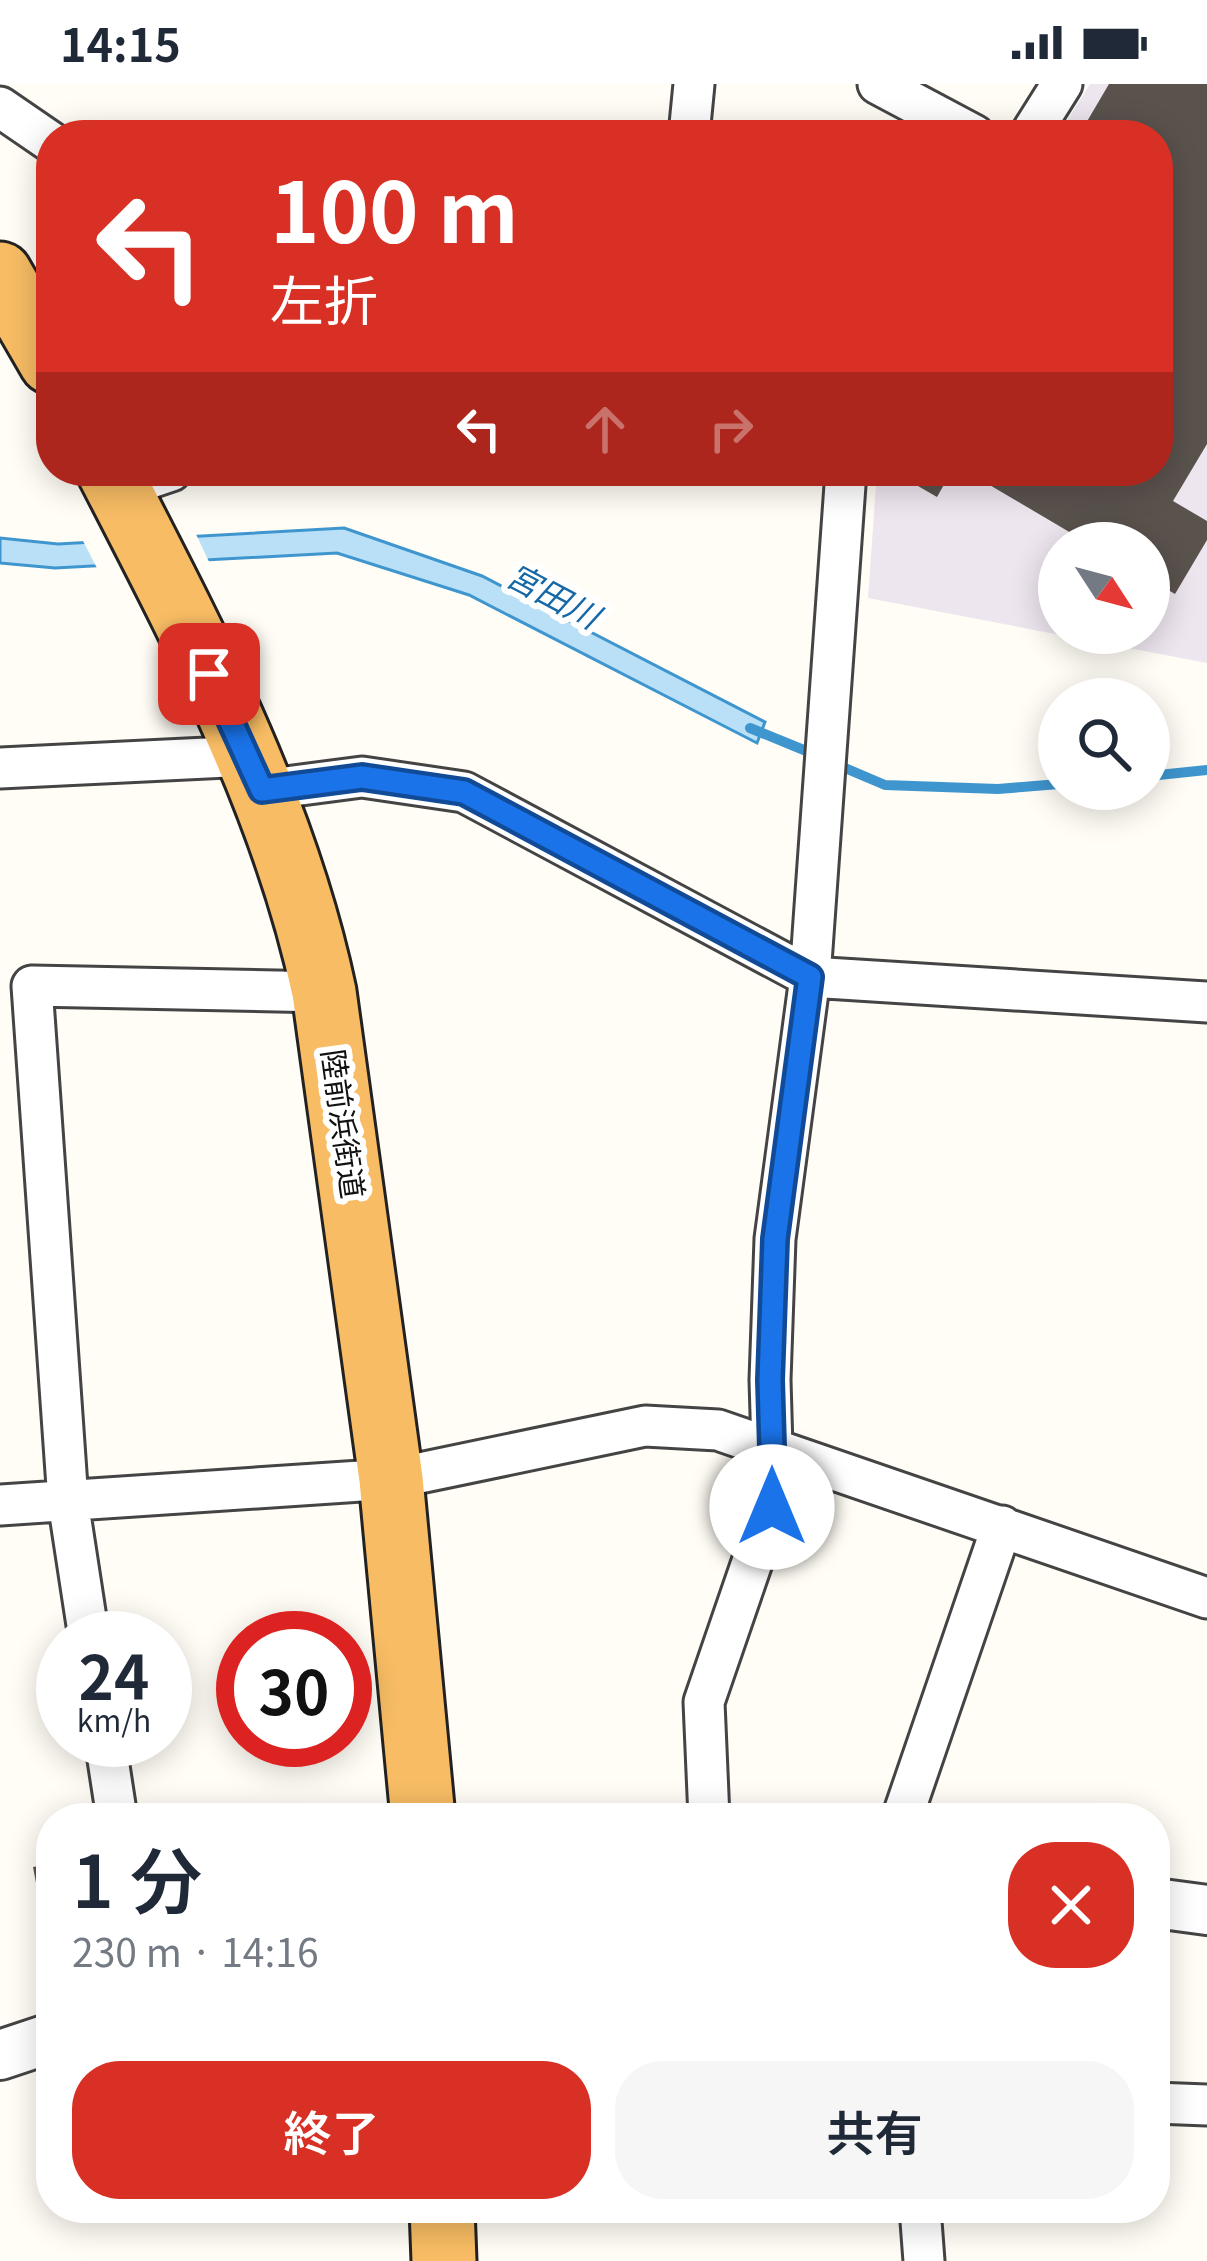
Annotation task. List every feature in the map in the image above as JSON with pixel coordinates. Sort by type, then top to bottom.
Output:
[{"type":"highway","points":[[0,274],[36,336]]},
{"type":"highway","name":"陸前浜街道","points":[[131,486],[170,591],[255,773],[308,915],[324,992],[391,1479],[422,1803]]},
{"type":"highway","points":[[442,2223],[443,2261]]},
{"type":"street","points":[[690,120],[694,84]]},
{"type":"street","points":[[878,84],[946,120]]},
{"type":"street","points":[[1039,120],[1062,84]]},
{"type":"street","points":[[0,107],[36,132]]},
{"type":"street","points":[[708,1803],[704,1702],[781,1478],[772,1448],[775,1239],[810,977],[845,486]]},
{"type":"street","points":[[0,768],[362,777],[464,792],[810,977],[1207,1003]]},
{"type":"street","points":[[85,1611],[68,1501],[32,986],[324,992]]},
{"type":"street","points":[[0,1505],[391,1479],[645,1426],[718,1430],[1207,1598]]},
{"type":"street","points":[[907,1803],[1002,1526]]},
{"type":"street","points":[[109,1767],[115,1803]]},
{"type":"street","points":[[1170,1905],[1207,1910]]},
{"type":"street","points":[[0,2055],[36,2043]]},
{"type":"street","points":[[1170,2103],[1207,2104]]},
{"type":"street","points":[[921,2223],[924,2261]]},
{"type":"shaded area","points":[[1090,84],[1207,84],[1207,663],[1160,654],[1170,654],[1170,522],[1038,522],[1038,631],[868,598],[876,486],[1173,486],[1173,120],[1067,120]]},
{"type":"water","points":[[344,528],[482,576],[765,722],[757,743],[469,595],[337,553],[55,568],[0,563],[0,538],[58,544]]},
{"type":"pier","points":[[194,530],[211,566],[99,572],[81,537]]},
{"type":"building","points":[[1109,84],[1207,84],[1207,444],[1173,501],[1207,521],[1207,540],[1175,594],[1170,591],[1170,522],[1052,522],[991,486],[1173,486],[1173,120],[1088,120]]},
{"type":"building","points":[[918,486],[943,486],[937,497]]},
{"type":"waterway","name":"宮田川","points":[[750,728],[816,755]]},
{"type":"waterway","name":"宮田川","points":[[833,763],[885,785],[1038,786]]},
{"type":"waterway","name":"宮田川","points":[[1170,774],[1207,770]]},
{"type":"route","points":[[209,674],[262,790],[362,777],[464,792],[810,977],[775,1239],[770,1380],[772,1448],[781,1478],[772,1507]]}]
